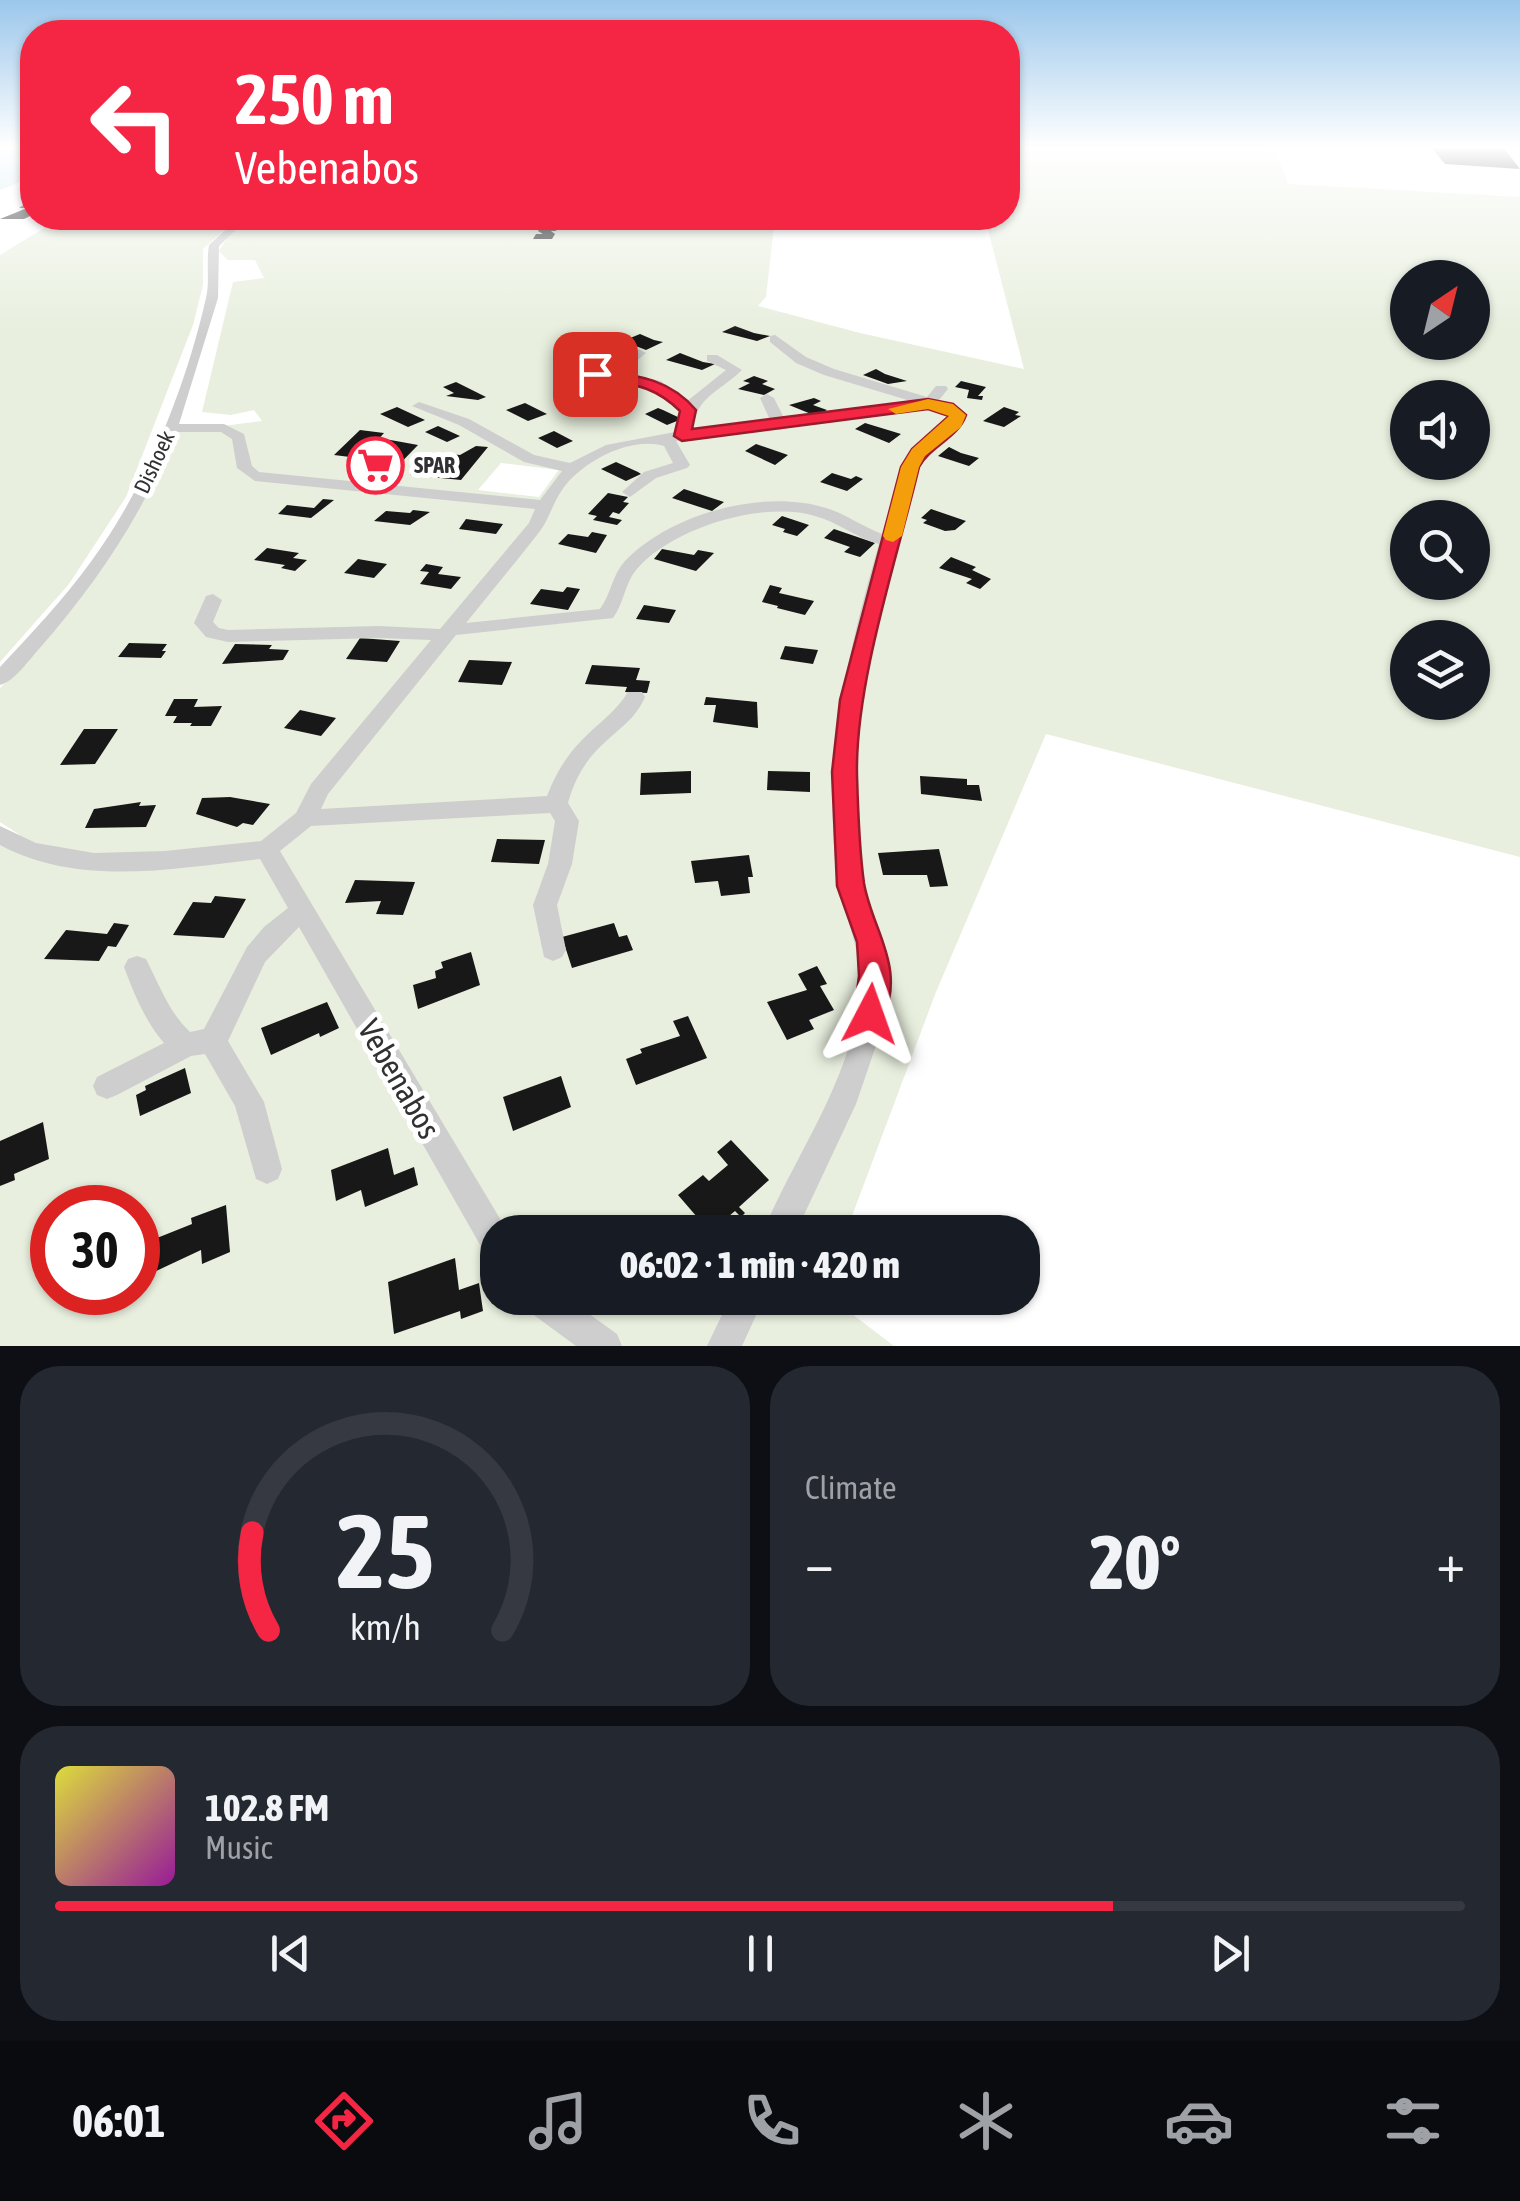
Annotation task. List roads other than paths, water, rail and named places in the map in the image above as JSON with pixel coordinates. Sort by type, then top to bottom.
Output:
[{"type":"street","name":"Dishoek","points":[[0,679],[61,612],[108,550],[144,486],[170,428],[213,293],[214,245],[230,230]]},
{"type":"street","points":[[774,339],[801,360],[935,397],[958,415],[955,423],[918,453],[910,467],[870,614],[852,700],[844,772],[850,886],[871,942],[874,976],[870,1014],[861,1053],[788,1215]]},
{"type":"street","points":[[610,376],[639,353]]},
{"type":"street","points":[[682,436],[688,410],[696,398],[736,370],[712,358]]},
{"type":"street","points":[[585,368],[656,384],[688,410]]},
{"type":"street","points":[[0,835],[54,860],[112,862],[267,850],[305,818],[320,790],[536,524],[544,505],[570,468],[602,448],[780,426],[935,397]]},
{"type":"street","points":[[767,398],[780,426]]},
{"type":"street","points":[[420,406],[464,422],[528,459],[570,468]]},
{"type":"street","points":[[170,428],[224,428],[239,437],[245,468],[256,476],[544,505]]},
{"type":"street","points":[[630,492],[650,475],[682,465],[670,443],[659,438]]},
{"type":"street","points":[[213,600],[203,623],[213,633],[228,636],[446,632],[606,614],[616,604],[628,569],[650,551],[733,512],[759,508],[808,510],[892,541]]},
{"type":"street","points":[[556,804],[564,778],[592,742],[626,718],[635,697]]},
{"type":"street","points":[[305,818],[556,804]]},
{"type":"street","points":[[554,950],[545,905],[560,864],[567,820],[556,804]]},
{"type":"street","name":"Vebenabos","points":[[267,850],[480,1215]]},
{"type":"street","points":[[107,1086],[222,1028],[249,964],[282,924],[301,912]]},
{"type":"street","points":[[137,967],[156,1012],[172,1035],[199,1042],[250,1102],[267,1169]]},
{"type":"street","points":[[562,1315],[605,1346]]},
{"type":"street","points":[[724,1346],[740,1315]]},
{"type":"place","name":"SPAR","points":[[375,465]]}]
